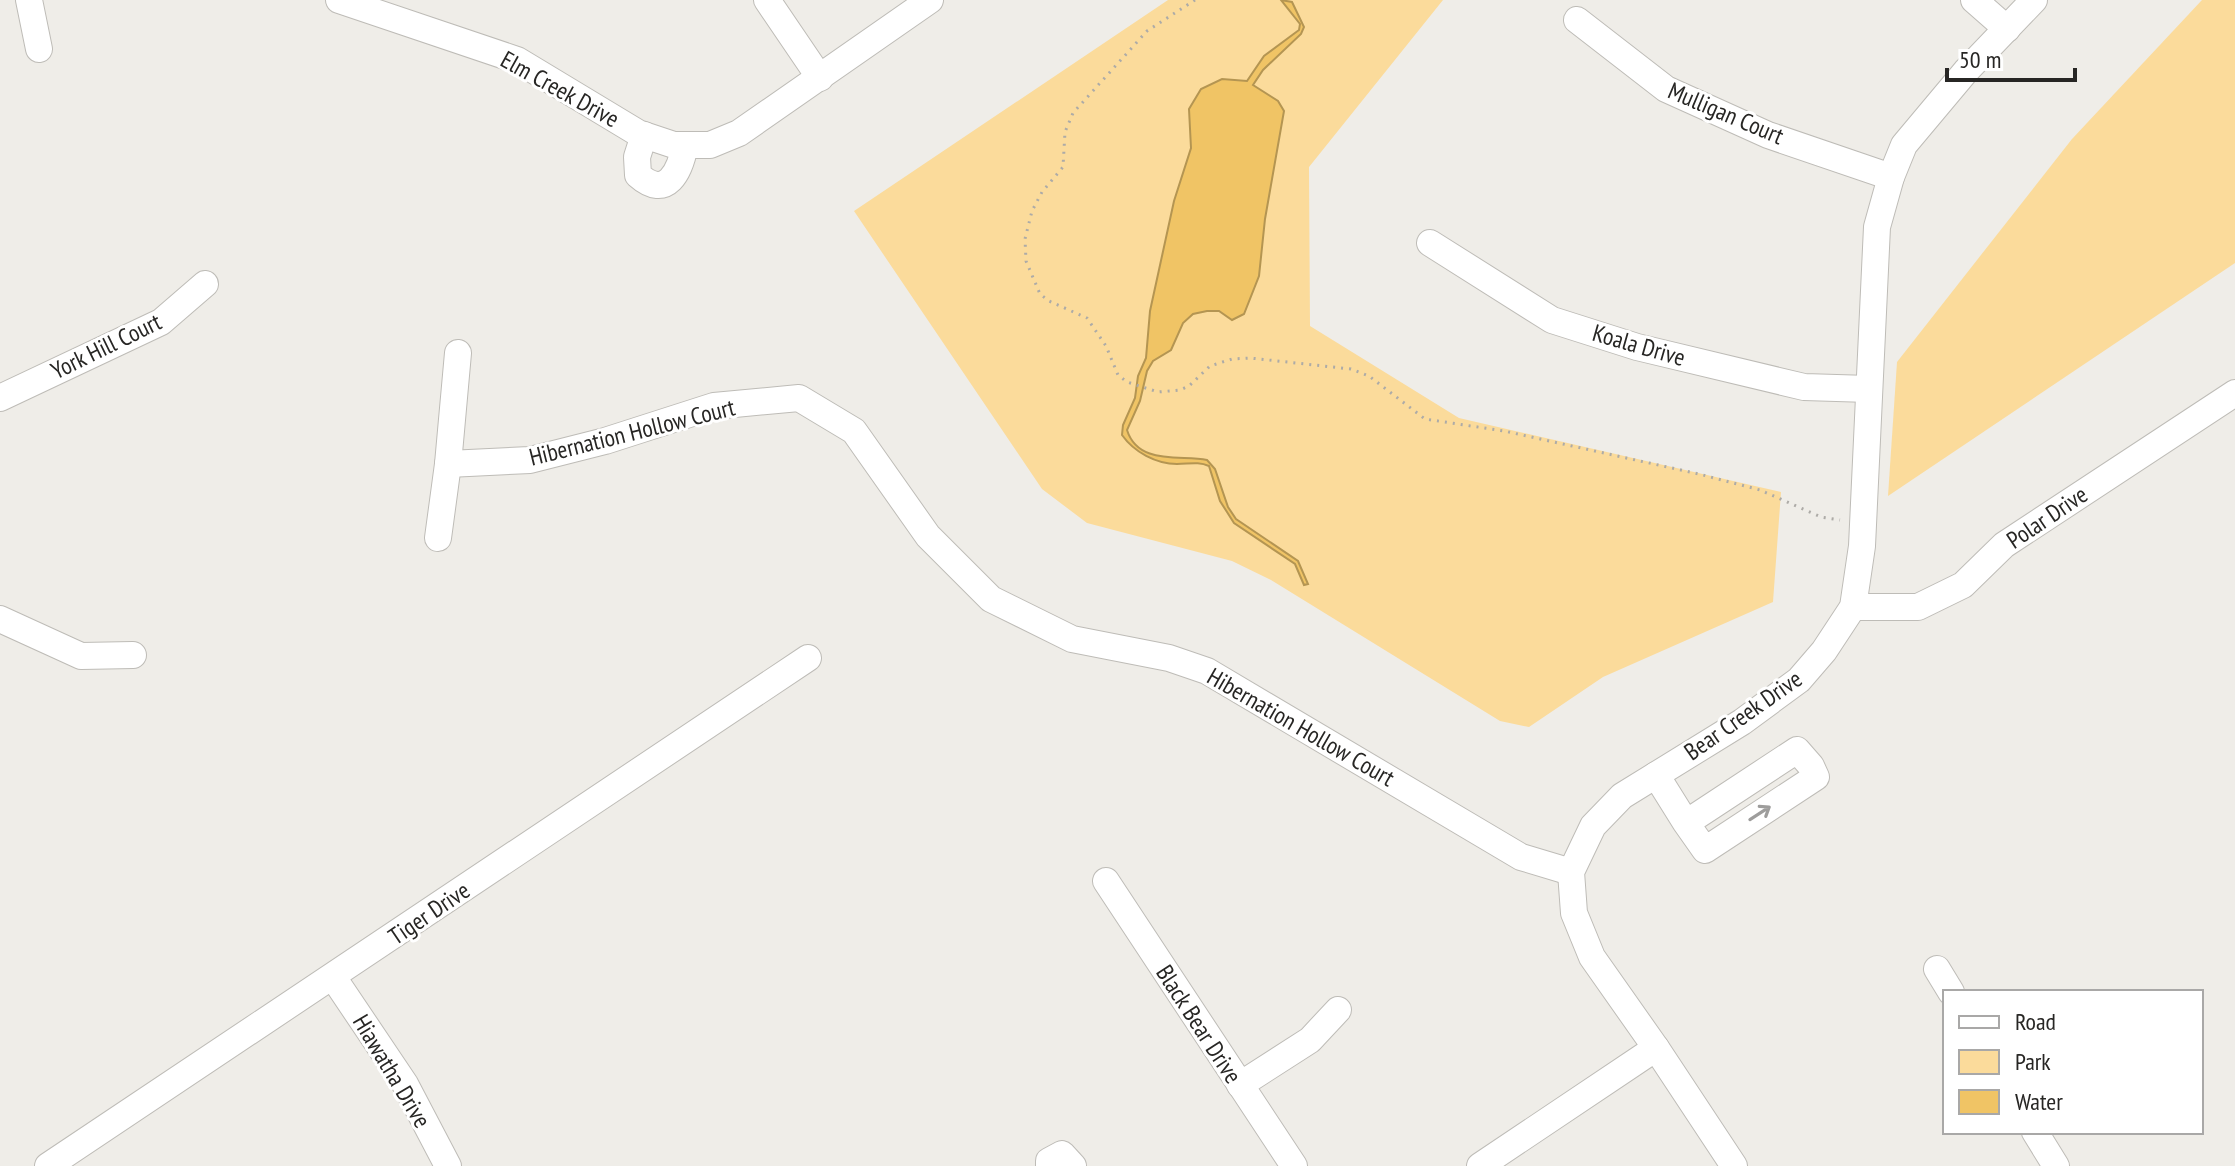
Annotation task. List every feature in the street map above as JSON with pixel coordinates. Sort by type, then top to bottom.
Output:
[{"type":"street","points":[[29,0],[39,49]]},
{"type":"street","name":"Elm Creek Drive","points":[[339,0],[517,60],[644,135],[674,145],[710,145],[739,133],[930,0]]},
{"type":"street","points":[[767,0],[820,78]]},
{"type":"street","points":[[1974,0],[2007,29]]},
{"type":"street","name":"Bear Creek Drive","points":[[1734,1166],[1592,957],[1574,913],[1571,872],[1593,826],[1622,796],[1742,722],[1799,680],[1824,651],[1853,607],[1862,546],[1877,227],[1891,177],[1904,145],[1966,71],[2034,0]]},
{"type":"street","name":"Mulligan Court","points":[[1577,20],[1666,89],[1768,135],[1891,177]]},
{"type":"street","name":"Elm Creek Drive","points":[[644,135],[637,157],[638,175],[648,184],[661,186],[673,178],[681,167],[685,145]]},
{"type":"street","name":"Koala Drive","points":[[1430,243],[1552,320],[1637,347],[1804,387],[1869,389]]},
{"type":"street","name":"York Hill Court","points":[[0,398],[161,322],[205,284]]},
{"type":"street","points":[[438,538],[458,353]]},
{"type":"street","name":"Polar Drive","points":[[1853,607],[1918,607],[1963,585],[2004,545],[2235,393]]},
{"type":"street","name":"Hibernation Hollow Court","points":[[448,464],[530,460],[605,441],[714,406],[799,398],[854,431],[928,536],[991,599],[1072,639],[1169,658],[1207,671],[1521,857],[1571,872]]},
{"type":"street","points":[[0,619],[81,656],[133,655]]},
{"type":"street","name":"Tiger Drive","points":[[48,1166],[808,658]]},
{"type":"street","points":[[1656,775],[1686,823],[1705,850],[1816,777],[1797,750],[1686,823]]},
{"type":"street","name":"Black Bear Drive","points":[[1106,881],[1294,1166]]},
{"type":"street","points":[[1937,969],[1950,990]]},
{"type":"street","name":"Hiawatha Drive","points":[[333,977],[405,1084],[448,1166]]},
{"type":"street","points":[[1240,1085],[1310,1040],[1338,1010]]},
{"type":"street","points":[[1480,1166],[1656,1048]]},
{"type":"street","points":[[2036,1134],[2056,1166]]},
{"type":"street","points":[[1049,1166],[1049,1161],[1062,1154],[1073,1166]]},
{"type":"path","points":[[1195,0],[1147,31],[1073,113],[1065,132],[1063,167],[1042,192],[1032,211],[1025,239],[1026,261],[1040,294],[1087,318],[1106,346],[1118,375],[1127,382],[1158,392],[1180,390],[1210,366],[1232,359],[1250,358],[1351,369],[1369,376],[1425,419],[1504,431],[1699,474],[1760,490],[1821,517],[1844,521]]},
{"type":"green space","points":[[1168,0],[1443,0],[1309,167],[1310,326],[1459,418],[1781,492],[1773,602],[1603,677],[1529,727],[1500,721],[1271,580],[1232,561],[1087,523],[1042,489],[854,211]]},
{"type":"green space","points":[[2202,0],[2235,0],[2235,263],[1888,496],[1897,362],[2072,139]]},
{"type":"water","points":[[1281,0],[1292,2],[1304,27],[1253,85],[1278,101],[1284,111],[1265,219],[1259,276],[1244,314],[1232,320],[1219,311],[1207,311],[1193,314],[1183,323],[1171,350],[1153,361],[1147,371],[1140,401],[1127,430],[1132,441],[1150,454],[1207,460],[1215,469],[1228,507],[1236,519],[1298,561],[1308,584],[1304,585],[1295,564],[1234,523],[1220,501],[1209,466],[1154,459],[1133,447],[1122,435],[1146,358],[1150,311],[1174,201],[1191,148],[1189,109],[1201,89],[1222,79],[1247,81],[1264,56],[1299,30],[1300,24]]}]
